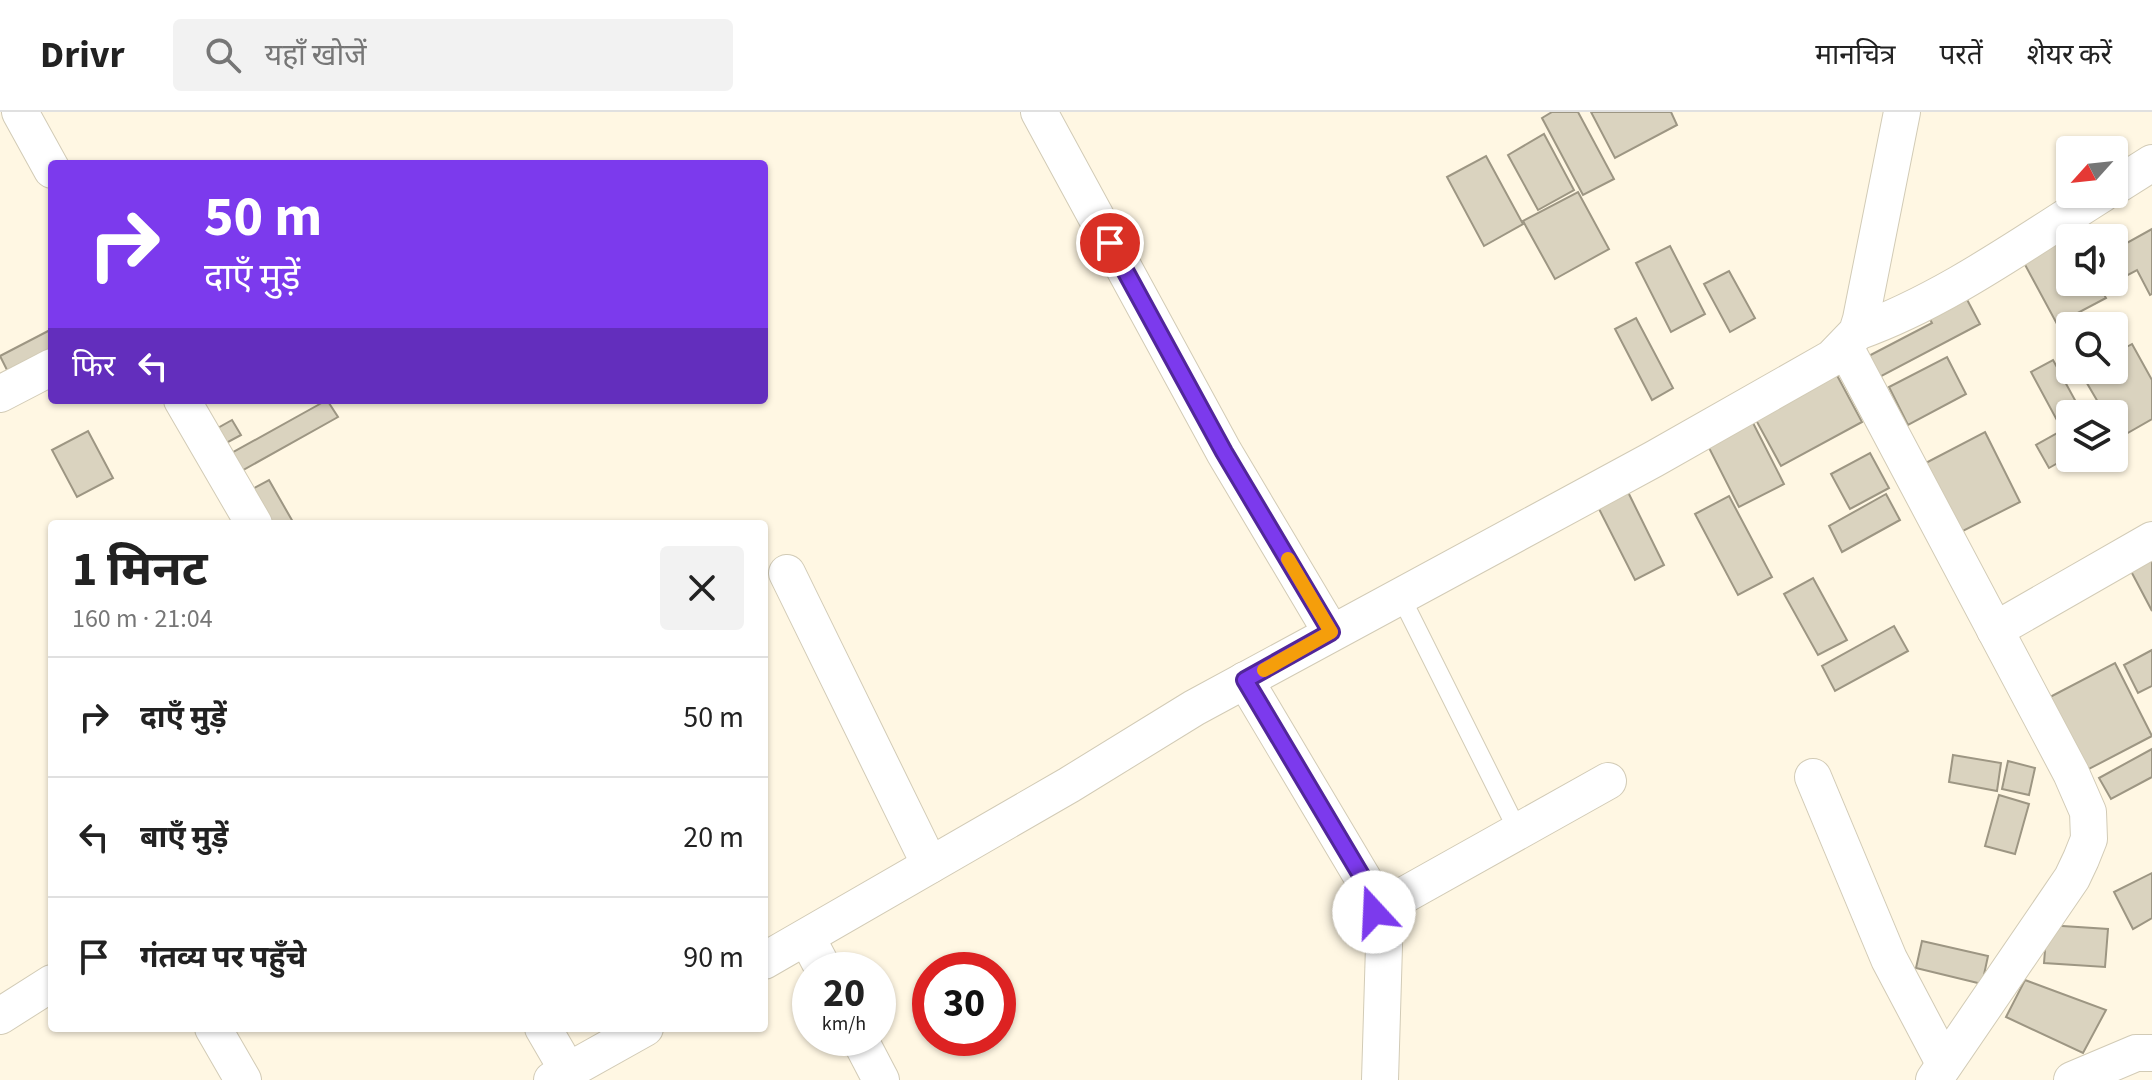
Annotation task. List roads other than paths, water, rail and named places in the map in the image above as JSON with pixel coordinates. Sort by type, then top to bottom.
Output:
[{"type":"street","points":[[20,112],[48,163]]},
{"type":"street","points":[[1039,112],[1224,452],[1331,632]]},
{"type":"street","points":[[1902,112],[1851,340],[2088,812],[2089,839],[2072,878],[1939,1071]]},
{"type":"street","points":[[2128,178],[2152,163]]},
{"type":"street","points":[[768,959],[1245,680],[1832,358],[1851,340],[1893,320],[2079,208]]},
{"type":"street","points":[[0,394],[48,369]]},
{"type":"street","points":[[184,404],[252,520]]},
{"type":"street","points":[[1995,630],[2152,540]]},
{"type":"street","points":[[787,573],[930,865]]},
{"type":"street","points":[[1245,680],[1377,902],[1374,912]]},
{"type":"street","points":[[1813,777],[1939,1071]]},
{"type":"street","points":[[1374,912],[1608,781]]},
{"type":"street","points":[[1374,912],[1383,922],[1384,946],[1380,1080]]},
{"type":"street","points":[[807,938],[814,952]]},
{"type":"street","points":[[0,1016],[48,986]]},
{"type":"street","points":[[215,1032],[243,1080]]},
{"type":"street","points":[[544,1032],[560,1075],[638,1032]]},
{"type":"street","points":[[2072,1080],[2136,1053],[2152,1053]]},
{"type":"street","points":[[868,1056],[881,1080]]},
{"type":"lane","points":[[1400,595],[1518,831]]}]
